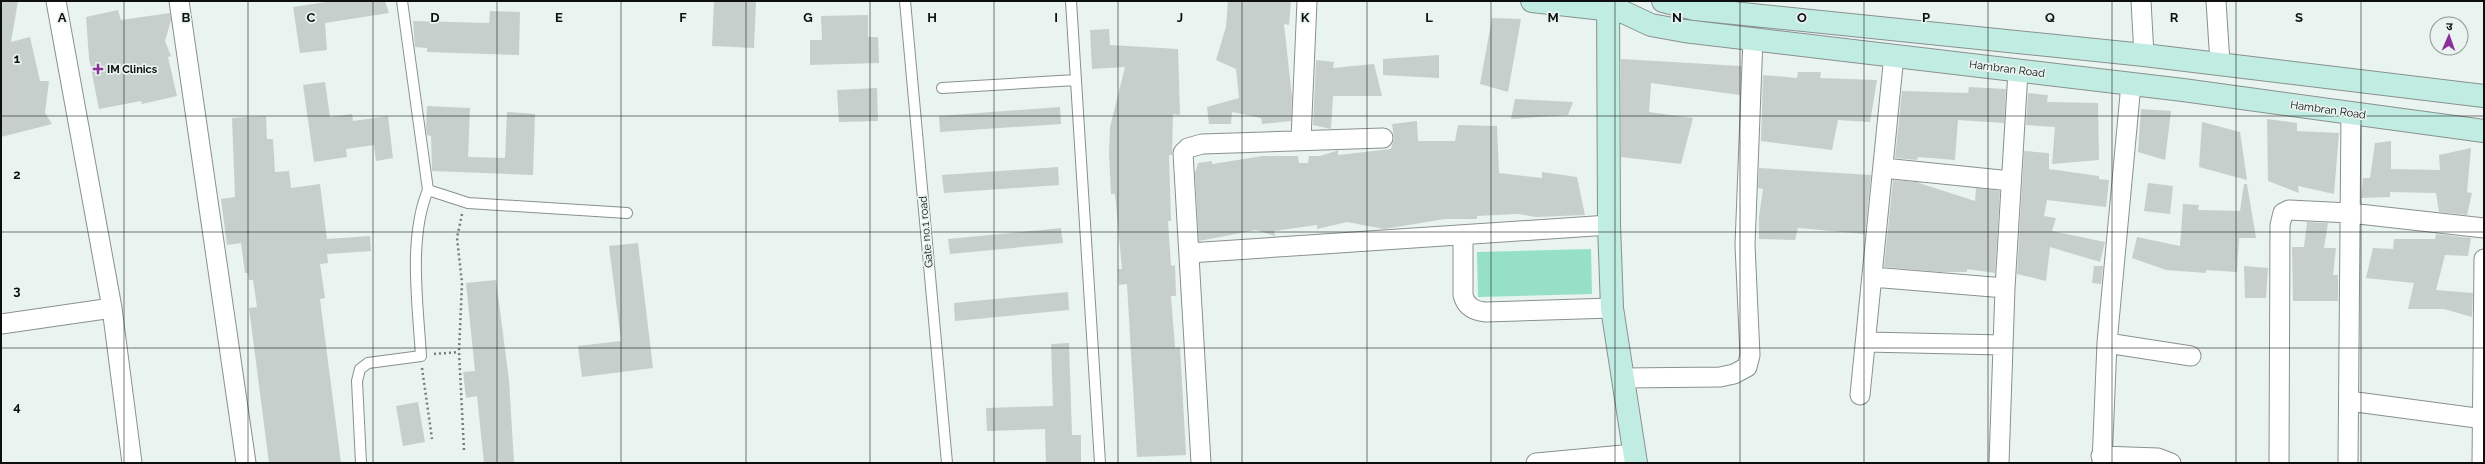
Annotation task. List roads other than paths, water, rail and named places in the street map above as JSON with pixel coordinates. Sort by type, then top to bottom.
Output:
[{"type":"main road","name":"Hambran Road","points":[[1532,1],[1608,5],[1651,24],[1670,29],[2132,84],[2484,131]]},
{"type":"main road","points":[[1663,1],[1695,9],[2220,63],[2484,96]]},
{"type":"main road","points":[[1608,5],[1609,224],[1612,308],[1635,458]]},
{"type":"street","points":[[56,1],[112,308],[132,463]]},
{"type":"street","points":[[179,1],[246,463]]},
{"type":"street","points":[[1301,139],[1307,1]]},
{"type":"street","points":[[2141,1],[2144,55]]},
{"type":"street","points":[[2216,1],[2220,63]]},
{"type":"street","points":[[1623,378],[1720,377],[1734,374],[1747,367],[1750,355],[1745,245],[1753,38]]},
{"type":"street","points":[[1860,395],[1894,55]]},
{"type":"street","points":[[1999,463],[2005,288],[2018,70]]},
{"type":"street","points":[[2132,84],[2107,343],[2102,459],[2158,458],[2171,463]]},
{"type":"street","points":[[2348,463],[2351,113]]},
{"type":"street","points":[[1200,463],[1189,253],[1182,157],[1185,150],[1202,144],[1301,139],[1383,138]]},
{"type":"street","points":[[1883,168],[2011,181]]},
{"type":"street","points":[[2279,463],[2281,217],[2283,213],[2289,210],[2350,214],[2484,228]]},
{"type":"street","points":[[1189,253],[1609,224]]},
{"type":"street","points":[[1462,235],[1463,295],[1465,303],[1474,310],[1486,312],[1612,308]]},
{"type":"street","points":[[2482,463],[2484,259]]},
{"type":"street","points":[[1872,277],[2005,288]]},
{"type":"street","points":[[1,324],[112,308]]},
{"type":"street","points":[[1866,342],[2003,345]]},
{"type":"street","points":[[2107,343],[2191,356]]},
{"type":"street","points":[[2349,401],[2483,419]]},
{"type":"street","points":[[1536,463],[1635,458]]},
{"type":"lane","points":[[360,463],[357,381],[360,369],[368,363],[421,356],[417,238],[420,208],[428,190],[402,1]]},
{"type":"lane","name":"Gate no.1 road","points":[[905,1],[947,463]]},
{"type":"lane","points":[[1072,1],[1100,463]]},
{"type":"lane","points":[[942,88],[1076,80]]},
{"type":"lane","points":[[428,190],[468,203],[627,212]]},
{"type":"place","name":"IM Clinics","points":[[98,69]]}]
